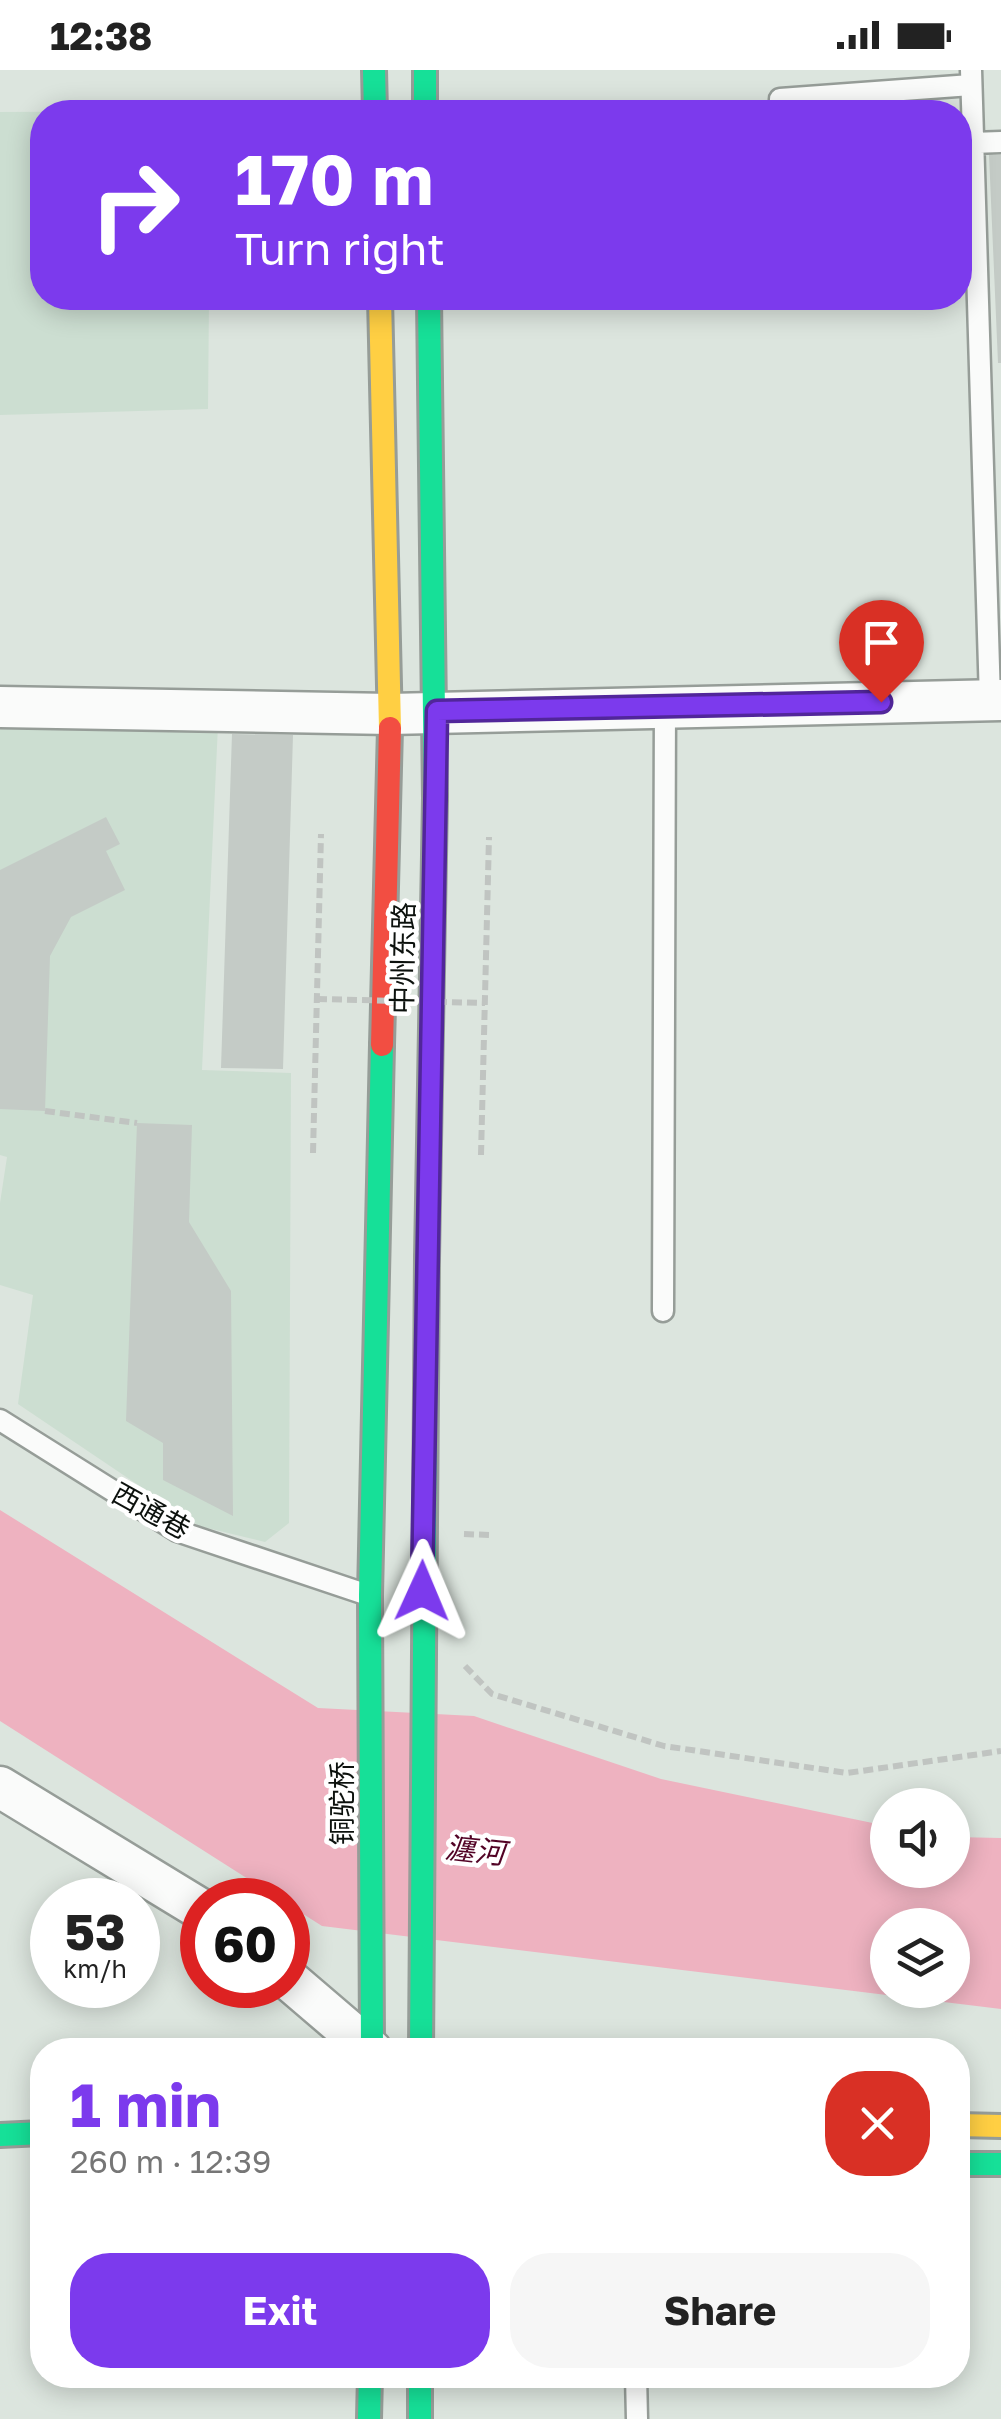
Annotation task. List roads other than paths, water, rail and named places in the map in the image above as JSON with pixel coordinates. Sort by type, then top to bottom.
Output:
[{"type":"main road","points":[[374,70],[375,100]]},
{"type":"main road","points":[[425,70],[426,100]]},
{"type":"main road","name":"中州东路","points":[[370,1595],[390,714],[380,310]]},
{"type":"main road","name":"中州东路","points":[[421,2038],[421,1620],[437,711],[429,310]]},
{"type":"main road","name":"铜驼桥","points":[[370,1595],[372,2037]]},
{"type":"main road","points":[[970,2125],[1001,2126]]},
{"type":"main road","points":[[0,2134],[30,2133]]},
{"type":"main road","points":[[970,2164],[1001,2164]]},
{"type":"main road","points":[[370,2388],[370,2419]]},
{"type":"main road","points":[[420,2388],[420,2419]]},
{"type":"street","points":[[0,707],[390,714],[995,700]]},
{"type":"street","points":[[0,1787],[180,1897]]},
{"type":"street","points":[[310,1995],[372,2037]]},
{"type":"lane","points":[[780,99],[971,77]]},
{"type":"lane","points":[[995,700],[991,416],[972,144],[1001,142]]},
{"type":"lane","points":[[663,1311],[665,706]]},
{"type":"lane","name":"西通巷","points":[[0,1420],[177,1531],[370,1595]]},
{"type":"lane","points":[[636,2388],[637,2419]]},
{"type":"water","name":"瀍河","points":[[0,1510],[318,1708],[474,1716],[661,1779],[870,1822],[870,1888],[970,1888],[970,1837],[1001,1838],[1001,2009],[970,2005],[970,1908],[870,1908],[870,1993],[322,1926],[310,1918],[310,1878],[247,1878],[0,1721]]}]
